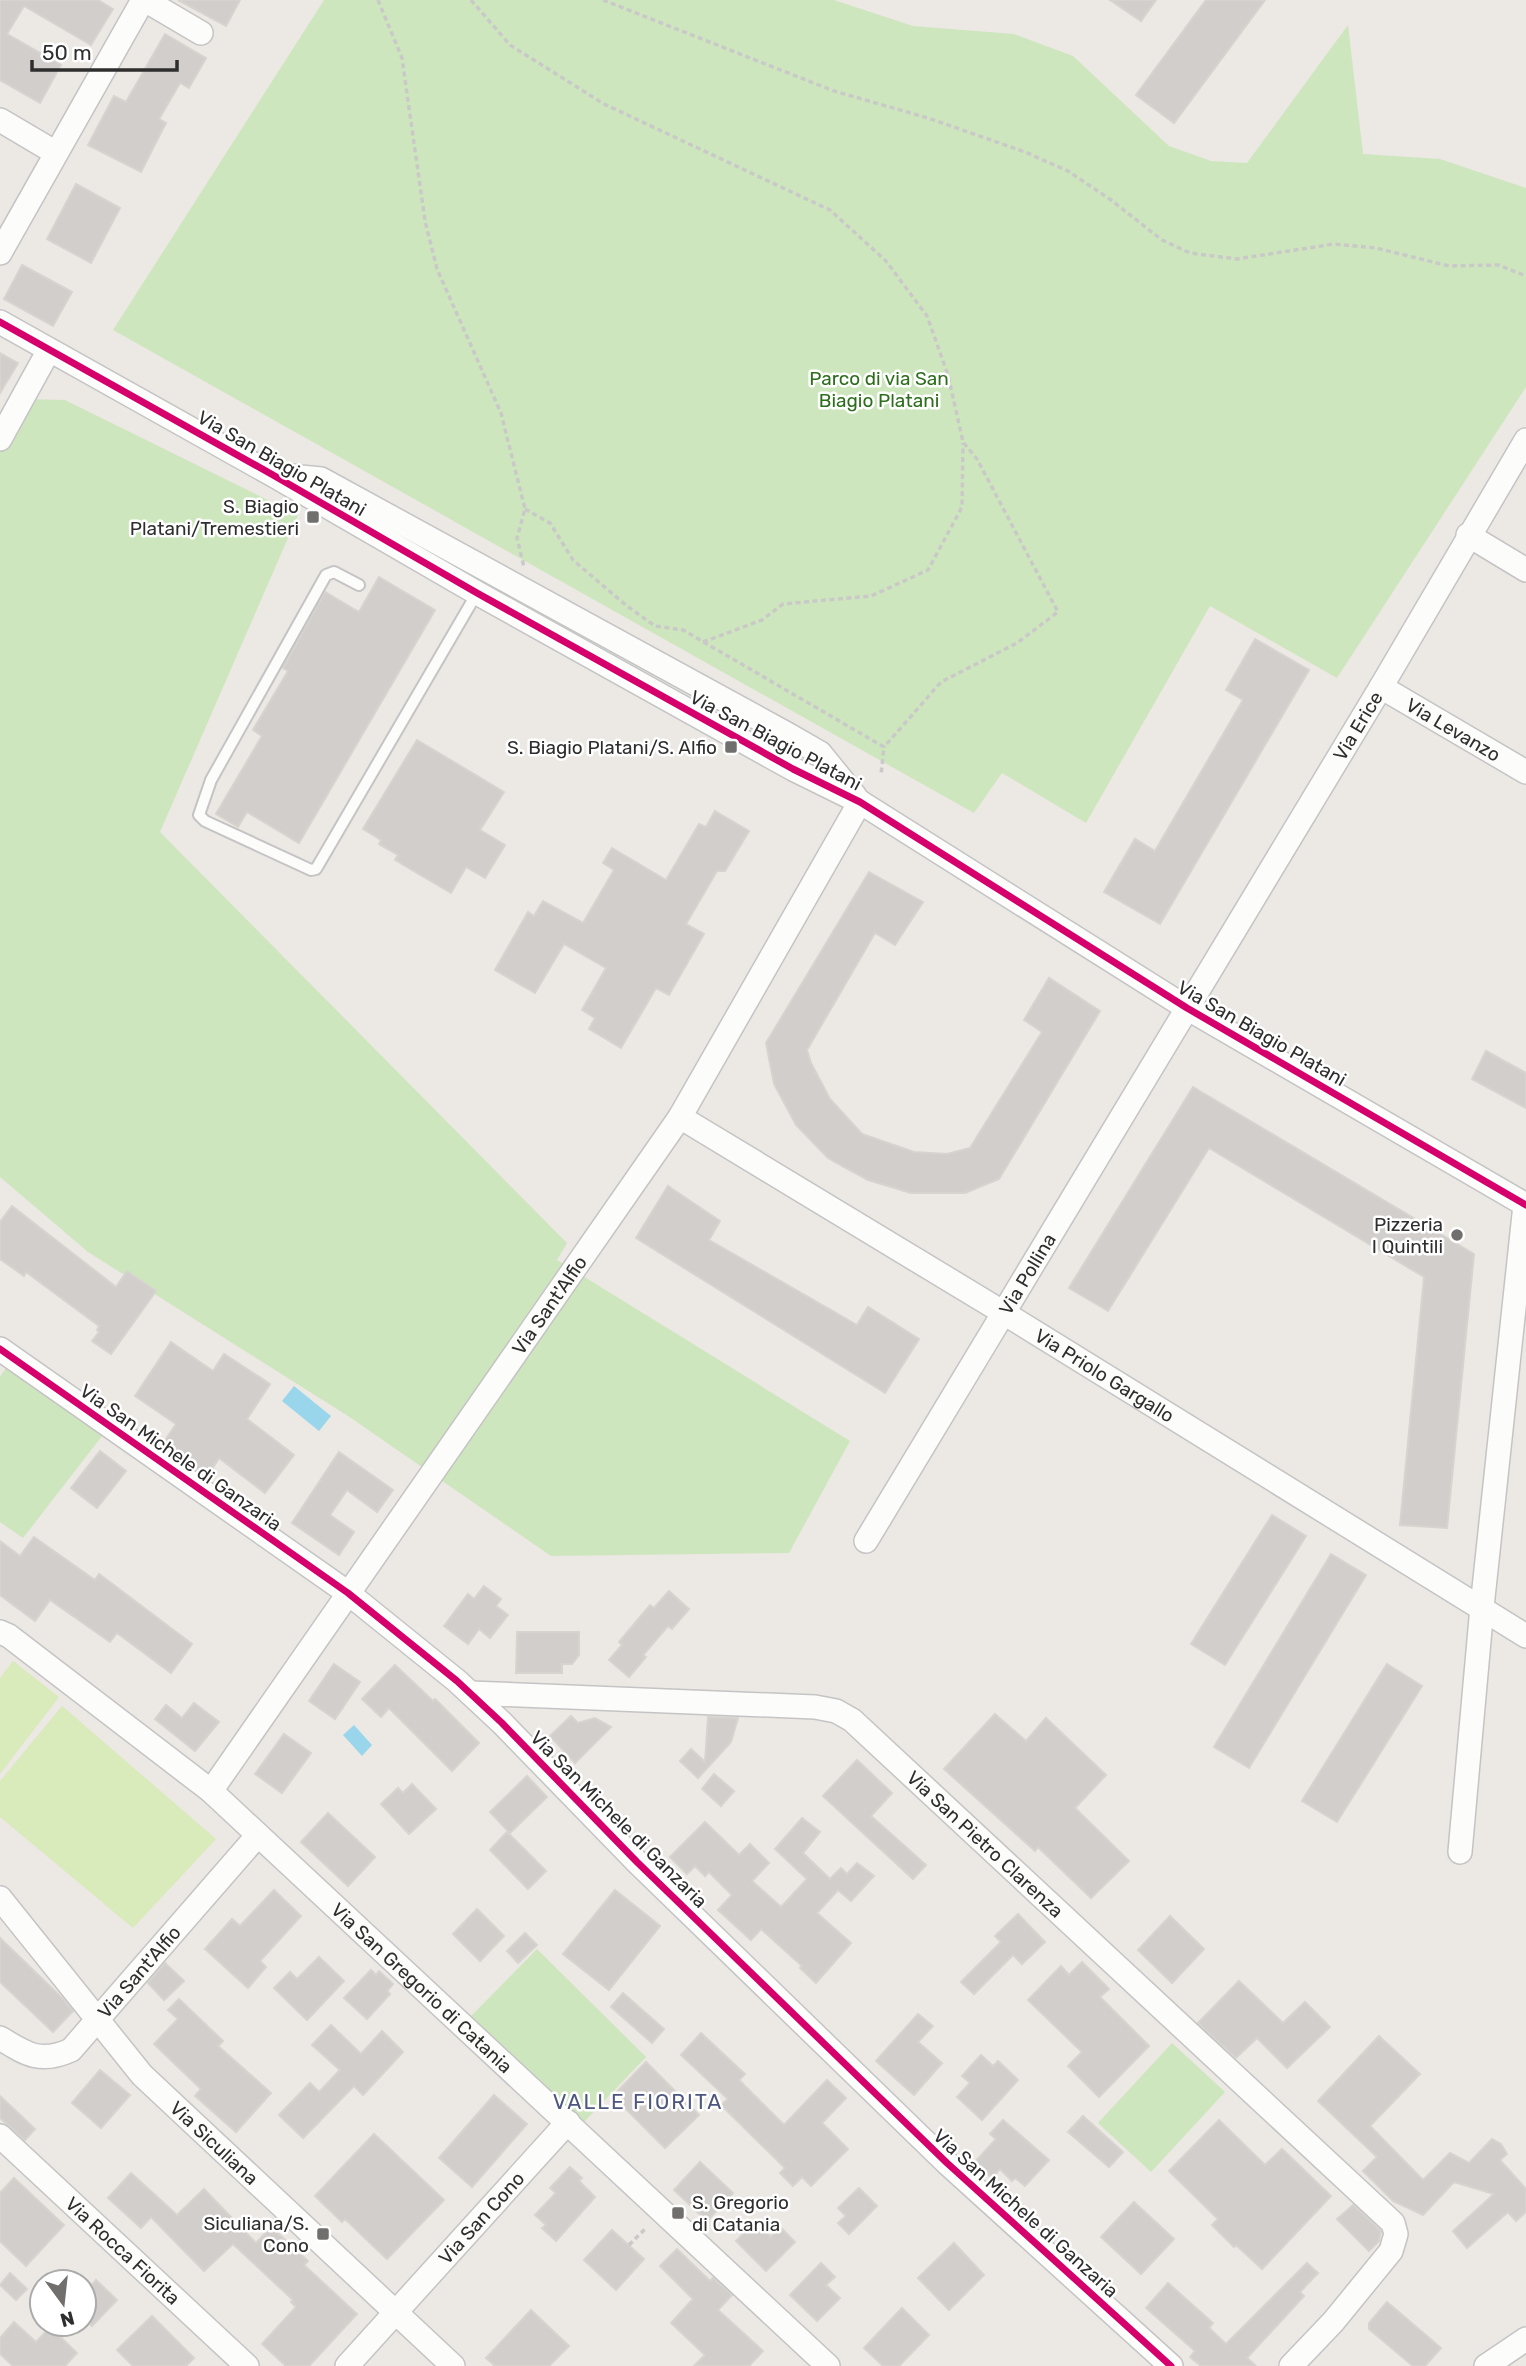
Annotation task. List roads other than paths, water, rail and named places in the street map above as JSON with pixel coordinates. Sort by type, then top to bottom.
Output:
[{"type":"street","points":[[0,253],[144,0],[201,33]]},
{"type":"street","points":[[0,120],[56,153]]},
{"type":"street","name":"Via San Biagio Platani","points":[[0,321],[477,593],[793,769],[860,802],[1187,1008],[1526,1205]]},
{"type":"street","points":[[0,439],[50,350]]},
{"type":"street","name":"Via Erice","points":[[1187,1008],[1526,440]]},
{"type":"street","name":"Via San Biagio Platani","points":[[273,475],[321,479],[804,744],[820,753],[860,802]]},
{"type":"street","points":[[1468,535],[1526,570]]},
{"type":"street","name":"Via Levanzo","points":[[1381,687],[1526,772]]},
{"type":"street","points":[[793,769],[804,744]]},
{"type":"street","name":"Via Sant'Alfio","points":[[211,1791],[680,1117],[860,802]]},
{"type":"street","name":"Via Pollina","points":[[866,1541],[1187,1008]]},
{"type":"street","name":"Via Priolo Gargallo","points":[[680,1117],[1004,1313],[1526,1636]]},
{"type":"street","points":[[1460,1852],[1482,1607],[1526,1205]]},
{"type":"street","name":"Via San Michele di Ganzaria","points":[[3,1358],[348,1592],[470,1693],[637,1861],[947,2163],[1171,2366]]},
{"type":"street","name":"Via San Gregorio di Catania","points":[[0,1632],[9,1636],[211,1791],[828,2366]]},
{"type":"street","name":"Via San Pietro Clarenza","points":[[470,1693],[815,1707],[845,1715],[1393,2223],[1396,2234],[1391,2250],[1327,2328],[1291,2366]]},
{"type":"street","name":"Via Sant'Alfio","points":[[0,2038],[31,2056],[51,2057],[71,2050],[258,1835]]},
{"type":"street","name":"Via Siculiana","points":[[0,1898],[142,2075],[453,2366]]},
{"type":"street","name":"Via San Cono","points":[[347,2366],[568,2122]]},
{"type":"street","name":"Via Rocca Fiorita","points":[[0,2136],[247,2366]]},
{"type":"street","points":[[1486,2366],[1526,2339]]},
{"type":"lane","points":[[359,585],[334,572],[326,575],[211,780],[199,815],[205,821],[311,870],[316,869],[477,593]]},
{"type":"water","points":[[294,1386],[331,1416],[319,1431],[282,1401]]},
{"type":"water","points":[[354,1725],[372,1745],[362,1756],[343,1735]]},
{"type":"place","name":"S. Biagio Platani/Tremestieri","points":[[313,517]]},
{"type":"place","name":"S. Biagio Platani/S. Alfio","points":[[731,747]]},
{"type":"place","name":"Pizzeria I Quintili","points":[[1457,1235]]},
{"type":"place","name":"S. Gregorio di Catania","points":[[678,2213]]},
{"type":"place","name":"Siculiana/S. Cono","points":[[323,2234]]},
{"type":"district","name":"VALLE FIORITA","points":[[638,2102]]},
{"type":"park label","name":"Parco di via San Biagio Platani","points":[[879,389]]}]
